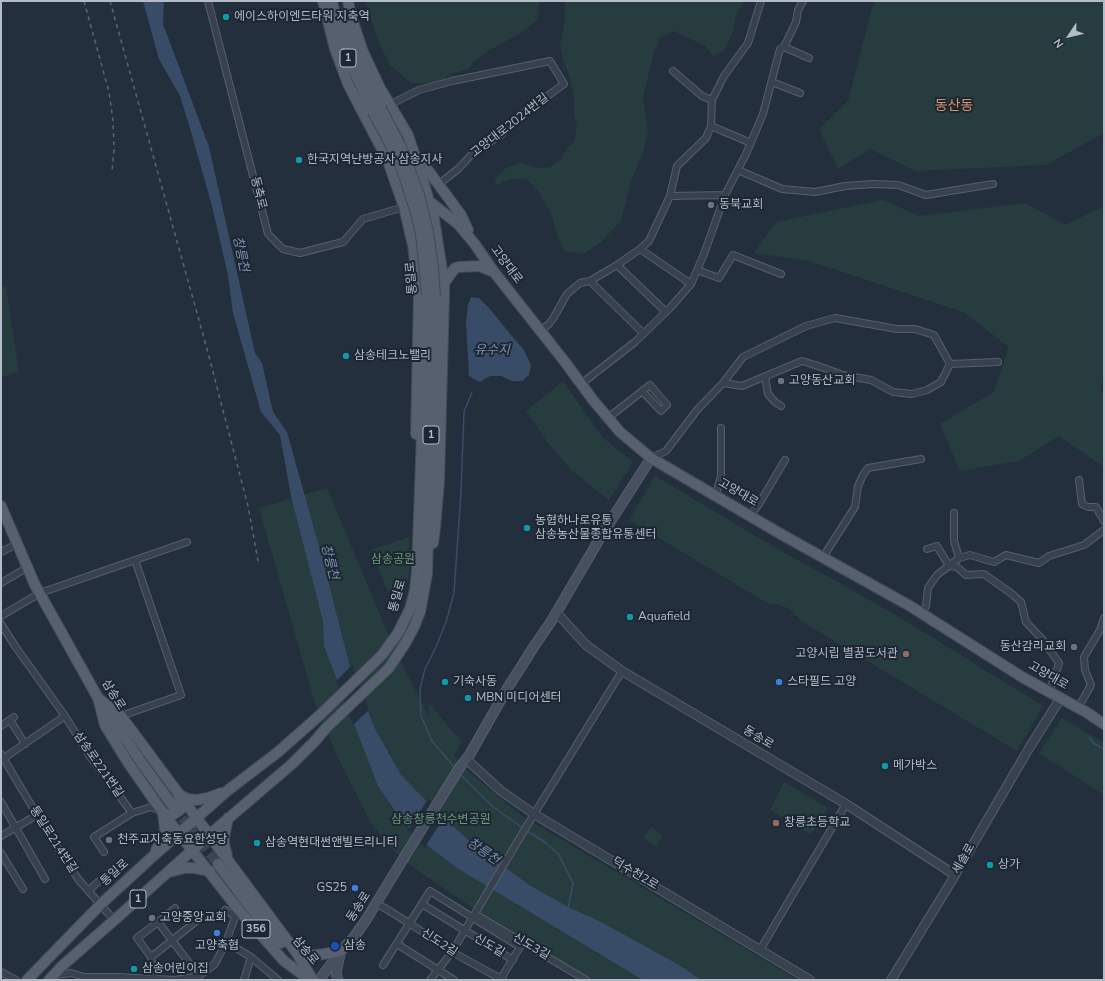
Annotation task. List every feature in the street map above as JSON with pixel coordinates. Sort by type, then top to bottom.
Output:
[{"type":"main road","points":[[323,1],[336,49],[348,84],[388,161],[404,207],[413,245],[419,294],[414,481],[422,572]]},
{"type":"main road","name":"통일로","points":[[332,1],[353,71],[387,138],[407,184],[421,234],[431,295]]},
{"type":"main road","name":"통일로","points":[[50,978],[192,849],[292,764],[315,742],[326,728],[389,668],[414,627],[424,593],[422,572],[433,267],[429,239],[419,195],[402,149],[374,94],[358,57],[341,1]]},
{"type":"main road","points":[[348,1],[351,16],[363,52],[380,88],[406,132],[414,151],[434,218],[444,283],[439,482],[436,528],[422,572]]},
{"type":"main road","points":[[382,148],[390,150],[397,149],[404,143],[406,132]]},
{"type":"main road","points":[[414,151],[461,215],[474,244]]},
{"type":"main road","points":[[404,207],[430,202]]},
{"type":"main road","name":"고양대로","points":[[430,202],[458,224],[608,418],[620,432],[651,458],[922,613],[1060,699],[1104,724]]},
{"type":"main road","points":[[444,283],[455,268],[459,267],[479,266],[494,272]]},
{"type":"main road","points":[[463,763],[603,533],[651,458]]},
{"type":"main road","name":"삼송로","points":[[1,506],[4,521],[17,544],[40,593],[98,698],[173,806]]},
{"type":"main road","name":"통일로","points":[[27,980],[101,904],[151,858],[227,791],[278,752],[320,715],[382,655],[398,633],[410,609],[422,572]]},
{"type":"main road","points":[[98,698],[121,716],[177,794],[183,806],[180,810],[169,815],[163,813],[152,802],[105,725],[98,698]]},
{"type":"main road","name":"동송로","points":[[319,980],[366,920],[463,763]]},
{"type":"main road","points":[[177,794],[188,799],[196,800],[208,798],[227,791]]},
{"type":"main road","name":"356","points":[[177,794],[209,834],[223,861],[296,952],[312,980]]},
{"type":"main road","points":[[151,858],[162,841],[165,830],[163,813]]},
{"type":"main road","name":"356","points":[[163,813],[210,872],[237,913],[284,961],[312,980]]},
{"type":"main road","points":[[165,874],[184,868],[194,868],[210,872],[211,862],[215,859],[223,861],[228,818]]},
{"type":"main road","name":"삼송로","points":[[223,861],[247,903],[312,980]]},
{"type":"main road","points":[[296,952],[309,956],[341,950],[336,973],[338,980]]},
{"type":"street","name":"동축로","points":[[208,1],[268,234],[283,249],[300,253],[343,242],[363,219],[404,207]]},
{"type":"street","points":[[540,330],[549,324],[567,294],[580,283],[590,281],[617,265],[649,241],[670,196],[677,166],[706,138],[711,126],[712,100],[724,76],[748,43],[761,1]]},
{"type":"street","points":[[581,384],[635,342],[692,284],[725,195],[751,143],[763,114],[780,49],[784,47],[796,22],[798,10],[803,1]]},
{"type":"street","points":[[784,47],[809,58]]},
{"type":"street","name":"고양대로2024번길","points":[[390,105],[419,90],[452,81],[550,61],[564,84],[518,118],[501,135],[475,151],[458,169],[439,184]]},
{"type":"street","points":[[673,71],[702,96],[712,100]]},
{"type":"street","points":[[772,82],[800,93]]},
{"type":"street","points":[[711,126],[751,143]]},
{"type":"street","points":[[738,170],[782,188],[814,192],[845,186],[873,184],[898,185],[926,195],[993,184]]},
{"type":"street","points":[[670,196],[725,195]]},
{"type":"street","points":[[640,249],[692,284]]},
{"type":"street","points":[[698,270],[719,278],[733,255],[781,274]]},
{"type":"street","points":[[617,265],[666,312]]},
{"type":"street","points":[[590,281],[643,334]]},
{"type":"street","points":[[651,458],[666,451],[697,410],[742,358],[806,326],[836,318],[897,330],[915,329],[934,335],[950,364]]},
{"type":"street","points":[[722,382],[742,386],[802,361],[843,375],[871,380],[893,392],[912,394],[927,390],[941,382],[950,364]]},
{"type":"street","points":[[950,364],[998,362]]},
{"type":"street","points":[[765,377],[768,394],[781,406]]},
{"type":"street","points":[[608,418],[642,391]]},
{"type":"street","points":[[716,495],[721,476],[721,428]]},
{"type":"street","points":[[823,557],[855,507],[858,486],[868,468],[921,458]]},
{"type":"street","points":[[750,516],[759,504],[785,460]]},
{"type":"street","points":[[1079,480],[1082,504],[1088,507],[1096,506],[1104,521]]},
{"type":"street","points":[[954,513],[954,541],[959,558]]},
{"type":"street","points":[[922,613],[926,606],[928,588],[937,575],[959,558],[970,555],[994,562],[1006,555],[1039,563],[1049,556],[1084,545],[1104,530]]},
{"type":"street","points":[[1,616],[40,593],[187,542]]},
{"type":"street","points":[[1,552],[17,544]]},
{"type":"street","points":[[927,549],[937,546],[949,566]]},
{"type":"street","points":[[121,716],[181,695],[135,560]]},
{"type":"street","points":[[949,566],[957,567],[966,575],[984,574],[1021,602],[1026,622],[1042,639],[1059,663],[1049,692]]},
{"type":"street","points":[[1,583],[28,568]]},
{"type":"street","name":"동송로","points":[[556,612],[586,644],[622,671],[846,804],[955,875]]},
{"type":"street","points":[[1078,708],[1091,685],[1085,670],[1084,657],[1100,630],[1104,618]]},
{"type":"street","name":"삼송로221번길","points":[[1,624],[65,716],[89,755],[132,813]]},
{"type":"street","name":"신도길","points":[[430,980],[452,952],[534,814],[622,671]]},
{"type":"street","name":"세솔로","points":[[891,980],[1060,699]]},
{"type":"street","points":[[2,756],[25,744],[65,716]]},
{"type":"street","points":[[1,726],[12,718],[25,744]]},
{"type":"street","name":"통일로214번길","points":[[2,756],[37,815],[78,879],[114,920]]},
{"type":"street","name":"덕수천2로","points":[[463,763],[534,814],[810,980]]},
{"type":"street","points":[[1,802],[45,879]]},
{"type":"street","points":[[104,852],[94,837],[152,802]]},
{"type":"street","points":[[760,950],[846,804]]},
{"type":"street","points":[[1,836],[37,815]]},
{"type":"street","points":[[1,852],[23,889]]},
{"type":"street","points":[[89,890],[114,868]]},
{"type":"street","name":"신도3길","points":[[422,904],[430,891],[586,980]]},
{"type":"street","name":"신도2길","points":[[375,904],[383,907],[409,923],[452,952],[501,979]]},
{"type":"street","points":[[384,965],[422,904]]},
{"type":"street","name":"신도길","points":[[422,904],[513,960]]},
{"type":"street","points":[[154,978],[151,957],[137,938],[175,908]]},
{"type":"street","points":[[50,978],[61,974],[71,973],[83,979],[154,978],[174,980],[199,976],[214,964],[226,942],[237,913],[225,910]]},
{"type":"street","points":[[151,957],[204,915]]},
{"type":"street","name":"신도3길","points":[[473,916],[520,947],[513,960]]},
{"type":"street","points":[[158,922],[199,976]]},
{"type":"street","points":[[226,942],[251,957],[278,980]]},
{"type":"street","points":[[397,944],[454,980]]},
{"type":"street","points":[[244,980],[251,957]]},
{"type":"street","points":[[501,979],[513,960]]},
{"type":"street","points":[[1,972],[16,980]]},
{"type":"green space","points":[[366,1],[540,1],[537,20],[524,31],[475,60],[468,69],[453,73],[435,84],[411,83],[390,65],[378,41]]},
{"type":"green space","points":[[563,1],[744,1],[736,15],[733,32],[724,51],[713,56],[705,46],[674,31],[660,38],[653,55],[643,98],[648,132],[643,152],[631,182],[621,221],[600,243],[583,254],[565,251],[560,242],[550,211],[537,190],[526,178],[507,180],[496,185],[495,179],[506,168],[521,163],[539,168],[550,167],[561,159],[567,148],[574,142],[577,127],[574,112],[574,97],[560,45],[564,25],[565,3]]},
{"type":"green space","points":[[875,1],[1104,1],[1104,133],[1046,165],[916,171],[870,149],[838,169],[819,129],[848,101]]},
{"type":"green space","points":[[883,200],[919,216],[1025,203],[1065,225],[1104,206],[1104,370],[1100,390],[1104,393],[1104,467],[1059,436],[1019,461],[960,471],[940,424],[994,392],[1009,347],[963,312],[809,261],[754,253],[776,222]]},
{"type":"green space","points":[[6,286],[19,372],[1,377],[1,288]]},
{"type":"green space","points":[[563,381],[602,437],[633,462],[609,500],[571,470],[548,443],[526,411]]},
{"type":"green space","points":[[655,476],[774,547],[917,628],[1043,706],[1017,751],[801,621],[790,609],[779,605],[769,604],[629,520]]},
{"type":"green space","name":"삼송창릉천수변공원","points":[[327,488],[396,653],[429,716],[428,702],[462,742],[454,755],[469,772],[522,816],[798,980],[593,980],[462,901],[407,863],[394,851],[371,823],[337,756],[314,700],[259,508]]},
{"type":"green space","name":"삼송공원","points":[[409,537],[410,568],[405,595],[403,595],[387,590],[371,550]]},
{"type":"green space","points":[[1062,718],[1104,743],[1104,795],[1039,753]]},
{"type":"green space","points":[[784,782],[828,808],[811,835],[770,810]]},
{"type":"green space","points":[[651,827],[663,836],[656,846],[643,838]]},
{"type":"water","name":"창릉천","points":[[143,1],[164,1],[163,24],[209,147],[255,353],[262,363],[273,412],[287,432],[323,561],[350,667],[375,729],[401,775],[436,811],[473,844],[529,885],[568,907],[603,923],[679,965],[701,980],[643,980],[457,868],[419,839],[398,815],[378,786],[324,646],[323,621],[291,496],[280,435],[261,412],[233,313],[228,275],[212,206],[190,128],[180,96],[159,59]]},
{"type":"water","name":"유수지","points":[[471,297],[479,298],[489,308],[524,350],[531,365],[529,375],[522,381],[512,381],[501,376],[490,376],[480,382],[469,376],[466,321],[468,305]]},
{"type":"pier","points":[[352,665],[369,710],[353,725],[336,681]]},
{"type":"pier","points":[[428,799],[445,816],[425,847],[417,841],[408,830]]},
{"type":"waterway","points":[[455,768],[432,741],[421,716],[420,689],[425,669],[446,622],[454,593],[461,492],[464,412],[472,392]]},
{"type":"waterway","points":[[1090,738],[1093,743],[1104,749]]},
{"type":"waterway","points":[[460,774],[492,806],[524,829]]},
{"type":"waterway","points":[[527,831],[546,843],[559,855],[573,883],[568,909]]},
{"type":"tunnel","points":[[173,806],[218,864]]},
{"type":"railway","points":[[84,1],[109,92],[113,120],[114,150],[112,171]]},
{"type":"railway","points":[[110,1],[207,349],[248,506],[258,561]]},
{"type":"place","name":"에이스하이엔드타워 지축역","points":[[226,17]]},
{"type":"place","name":"한국지역난방공사 삼송지사","points":[[299,160]]},
{"type":"place","name":"동북교회","points":[[711,205]]},
{"type":"place","name":"삼송테크노밸리","points":[[346,356]]},
{"type":"place","name":"고양동산교회","points":[[781,381]]},
{"type":"place","name":"농협하나로유통 삼송농산물종합유통센터","points":[[527,528]]},
{"type":"place","name":"Aquafield","points":[[630,617]]},
{"type":"place","name":"동산감리교회","points":[[1074,647]]},
{"type":"place","name":"고양시립 별꿈도서관","points":[[906,654]]},
{"type":"place","name":"기숙사동","points":[[445,682]]},
{"type":"place","name":"스타필드 고양","points":[[779,682]]},
{"type":"place","name":"MBN 미디어센터","points":[[468,698]]},
{"type":"place","name":"메가박스","points":[[885,766]]},
{"type":"place","name":"창릉초등학교","points":[[776,823]]},
{"type":"place","name":"천주교지축동요한성당","points":[[109,840]]},
{"type":"place","name":"삼송역현대썬앤빌트리니티","points":[[257,843]]},
{"type":"place","name":"상가","points":[[990,865]]},
{"type":"place","name":"GS25","points":[[355,888]]},
{"type":"place","name":"고양중앙교회","points":[[152,918]]},
{"type":"place","name":"고양축협","points":[[217,933]]},
{"type":"place","name":"삼송","points":[[335,946]]},
{"type":"place","name":"삼송어린이집","points":[[134,969]]},
{"type":"district","name":"동산동","points":[[954,107]]}]
